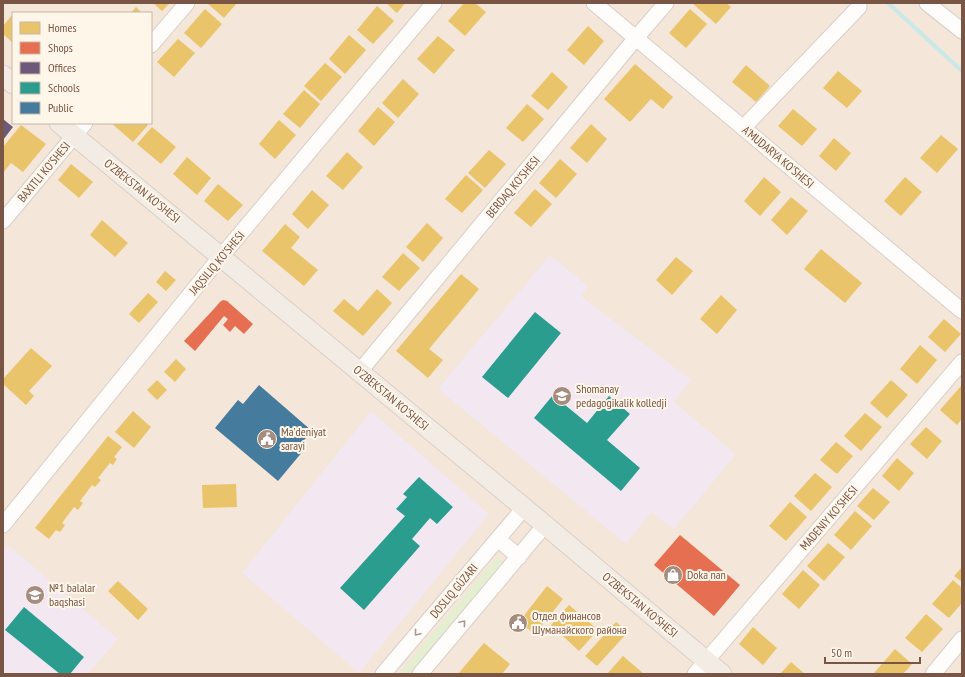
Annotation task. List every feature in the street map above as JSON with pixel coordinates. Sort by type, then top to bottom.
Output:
[{"type":"main road","points":[[3,75],[12,83]]},
{"type":"main road","name":"O'ZBEKSTAN KO'SHESI","points":[[62,124],[79,129],[222,257],[545,525],[701,668],[722,674]]},
{"type":"street","points":[[152,44],[187,3]]},
{"type":"street","name":"JAQSILIQ KO'SHESI","points":[[3,525],[199,284],[434,3]]},
{"type":"street","name":"A'MUDARYA KO'SHESI","points":[[594,3],[962,311]]},
{"type":"street","name":"BERDAQ KO'SHESI","points":[[360,371],[666,3]]},
{"type":"street","points":[[927,3],[962,31]]},
{"type":"street","points":[[743,128],[858,7]]},
{"type":"street","name":"BAXITLI KO'SHESI","points":[[3,221],[79,129]]},
{"type":"street","name":"MADENIY KO'SHESI","points":[[701,668],[962,362]]},
{"type":"street","points":[[383,674],[524,508]]},
{"type":"street","points":[[420,674],[545,525]]},
{"type":"street","points":[[498,539],[518,557]]},
{"type":"street","points":[[933,674],[962,639]]},
{"type":"shaded area","points":[[3,3],[962,3],[962,674],[3,674]]},
{"type":"shaded area","name":"Shomanay pedagogikalik kolledji","points":[[550,255],[588,286],[581,296],[691,380],[674,402],[736,454],[674,529],[651,512],[626,544],[438,389]]},
{"type":"shaded area","points":[[371,411],[489,514],[359,673],[242,573]]},
{"type":"shaded area","name":"№1 balalar baqshasi","points":[[8,545],[118,639],[88,674],[3,674],[3,551]]},
{"type":"green space","points":[[497,557],[504,563],[410,674],[399,674]]},
{"type":"building: Homes","points":[[153,3],[170,3],[162,11]]},
{"type":"building: Homes","points":[[207,3],[237,3],[224,18]]},
{"type":"building: Homes","points":[[386,3],[405,3],[397,13]]},
{"type":"building: Homes","points":[[464,3],[475,3],[486,12],[465,36],[448,21]]},
{"type":"building: Homes","points":[[692,3],[726,3],[731,7],[716,24]]},
{"type":"building: Homes","points":[[377,6],[394,21],[373,44],[357,30]]},
{"type":"building: Homes","points":[[136,7],[141,12],[132,12]]},
{"type":"building: Homes","points":[[205,9],[222,24],[201,48],[184,33]]},
{"type":"building: Homes","points":[[690,9],[707,24],[686,48],[669,33]]},
{"type":"building: Homes","points":[[12,15],[12,42],[3,34],[3,26]]},
{"type":"building: Homes","points":[[588,26],[604,41],[584,65],[567,50]]},
{"type":"building: Homes","points":[[349,35],[366,50],[345,74],[329,59]]},
{"type":"building: Homes","points":[[438,36],[455,50],[434,74],[417,59]]},
{"type":"building: Homes","points":[[178,39],[195,53],[174,77],[157,62]]},
{"type":"building: Homes","points":[[325,63],[342,77],[321,101],[304,86]]},
{"type":"building: Homes","points":[[635,64],[673,97],[663,109],[651,99],[630,122],[604,99]]},
{"type":"building: Homes","points":[[746,65],[770,86],[756,102],[732,82]]},
{"type":"building: Homes","points":[[838,71],[862,91],[847,108],[823,88]]},
{"type":"building: Homes","points":[[552,72],[568,87],[548,110],[531,96]]},
{"type":"building: Homes","points":[[403,79],[419,94],[398,118],[382,103]]},
{"type":"building: Homes","points":[[304,90],[320,104],[300,128],[283,114]]},
{"type":"building: Homes","points":[[527,104],[544,119],[523,142],[506,128]]},
{"type":"building: Homes","points":[[378,107],[395,122],[374,146],[358,131]]},
{"type":"building: Homes","points":[[793,109],[817,129],[802,146],[778,126]]},
{"type":"building: Homes","points":[[279,120],[296,135],[275,159],[259,144]]},
{"type":"building: Homes","points":[[112,124],[147,124],[148,125],[133,142]]},
{"type":"building: Homes","points":[[591,124],[607,139],[587,163],[570,148]]},
{"type":"building: Homes","points":[[21,125],[46,144],[23,172],[11,163],[3,173],[3,147]]},
{"type":"building: Homes","points":[[152,127],[176,147],[161,164],[137,144]]},
{"type":"building: Homes","points":[[941,135],[958,149],[937,173],[920,158]]},
{"type":"building: Homes","points":[[834,138],[851,153],[836,171],[819,156]]},
{"type":"building: Homes","points":[[489,150],[506,164],[485,188],[468,173]]},
{"type":"building: Homes","points":[[347,152],[363,167],[343,190],[326,176]]},
{"type":"building: Homes","points":[[187,157],[211,178],[197,195],[173,174]]},
{"type":"building: Homes","points":[[560,159],[577,174],[556,198],[539,183]]},
{"type":"building: Homes","points":[[71,164],[93,182],[79,198],[58,180]]},
{"type":"building: Homes","points":[[466,175],[483,190],[462,213],[445,199]]},
{"type":"building: Homes","points":[[764,177],[781,192],[760,216],[744,201]]},
{"type":"building: Homes","points":[[905,177],[922,192],[901,216],[884,201]]},
{"type":"building: Homes","points":[[218,184],[243,205],[228,221],[204,201]]},
{"type":"building: Homes","points":[[535,189],[552,204],[531,227],[514,213]]},
{"type":"building: Homes","points":[[312,190],[329,205],[308,229],[292,214]]},
{"type":"building: Homes","points":[[791,197],[808,211],[787,235],[771,220]]},
{"type":"building: Homes","points":[[102,220],[128,243],[115,257],[90,235]]},
{"type":"building: Homes","points":[[427,223],[443,238],[423,262],[406,247]]},
{"type":"building: Homes","points":[[285,224],[300,237],[291,248],[318,270],[304,286],[262,251]]},
{"type":"building: Homes","points":[[821,249],[862,283],[845,303],[804,269]]},
{"type":"building: Homes","points":[[403,253],[420,268],[399,291],[382,277]]},
{"type":"building: Homes","points":[[676,257],[693,271],[672,295],[656,280]]},
{"type":"building: Homes","points":[[165,271],[176,280],[166,291],[156,282]]},
{"type":"building: Homes","points":[[461,274],[479,289],[429,349],[443,360],[428,378],[396,351]]},
{"type":"building: Homes","points":[[377,289],[392,303],[363,336],[333,311],[344,299],[358,311]]},
{"type":"building: Homes","points":[[148,293],[158,302],[139,323],[129,314]]},
{"type":"building: Homes","points":[[721,295],[737,310],[717,334],[700,319]]},
{"type":"building: Homes","points":[[944,319],[961,334],[945,352],[928,337]]},
{"type":"building: Homes","points":[[920,345],[937,360],[917,384],[900,369]]},
{"type":"building: Homes","points":[[31,348],[52,366],[29,391],[34,396],[26,405],[3,384],[3,379]]},
{"type":"building: Homes","points":[[176,359],[186,369],[175,382],[164,372]]},
{"type":"building: Homes","points":[[157,380],[167,390],[157,400],[147,390]]},
{"type":"building: Homes","points":[[891,380],[908,395],[887,418],[870,403]]},
{"type":"building: Homes","points":[[961,386],[962,419],[957,425],[940,410]]},
{"type":"building: Homes","points":[[133,411],[151,427],[134,448],[115,432]]},
{"type":"building: Homes","points":[[865,413],[882,427],[861,451],[844,436]]},
{"type":"building: Homes","points":[[926,427],[942,441],[927,459],[910,444]]},
{"type":"building: Homes","points":[[108,436],[122,447],[114,457],[117,459],[113,465],[110,463],[98,478],[101,480],[95,487],[92,485],[80,501],[83,503],[78,510],[74,507],[62,523],[65,525],[60,532],[56,530],[49,539],[35,528]]},
{"type":"building: Homes","points":[[836,442],[853,456],[837,474],[820,460]]},
{"type":"building: Homes","points":[[897,458],[914,473],[899,491],[882,476]]},
{"type":"building: Homes","points":[[815,473],[832,487],[811,511],[794,496]]},
{"type":"building: Homes","points":[[236,484],[237,507],[203,508],[202,485]]},
{"type":"building: Homes","points":[[873,488],[890,502],[874,520],[857,506]]},
{"type":"building: Homes","points":[[790,502],[807,517],[786,541],[769,526]]},
{"type":"building: Homes","points":[[855,511],[872,526],[851,550],[834,535]]},
{"type":"building: Homes","points":[[828,543],[845,557],[824,581],[807,566]]},
{"type":"building: Homes","points":[[962,567],[962,582],[954,576]]},
{"type":"building: Homes","points":[[803,570],[820,585],[799,609],[782,594]]},
{"type":"building: Homes","points":[[953,580],[962,588],[962,603],[949,618],[932,604]]},
{"type":"building: Homes","points":[[118,581],[148,609],[138,620],[108,591]]},
{"type":"building: Homes","points":[[547,586],[563,599],[535,634],[519,622]]},
{"type":"building: Homes","points":[[569,605],[598,630],[579,651],[551,625]]},
{"type":"building: Homes","points":[[926,614],[943,629],[922,652],[905,638]]},
{"type":"building: Homes","points":[[616,622],[628,632],[597,666],[585,656]]},
{"type":"building: Homes","points":[[753,627],[777,648],[763,665],[739,644]]},
{"type":"building: Homes","points":[[484,643],[510,664],[502,674],[458,674]]},
{"type":"building: Homes","points":[[895,649],[912,664],[903,674],[875,674],[874,673]]},
{"type":"building: Homes","points":[[623,656],[644,674],[607,674]]},
{"type":"building: Homes","points":[[791,662],[805,674],[780,674]]},
{"type":"building: Shops","points":[[223,300],[227,301],[253,324],[244,334],[235,326],[230,332],[223,325],[228,319],[224,316],[195,351],[184,341]]},
{"type":"building: Shops","points":[[680,535],[740,585],[714,616],[654,565]]},
{"type":"building: Offices","points":[[3,119],[13,127],[3,140]]},
{"type":"building: Schools","points":[[535,312],[561,333],[508,398],[482,377]]},
{"type":"building: Schools","points":[[553,395],[587,423],[609,396],[630,414],[607,440],[640,468],[621,491],[534,418]]},
{"type":"building: Schools","points":[[419,477],[453,507],[437,524],[430,518],[412,539],[420,546],[364,610],[340,588],[405,516],[396,509],[407,497],[403,494]]},
{"type":"building: Schools","points":[[24,607],[84,657],[70,674],[60,674],[5,630]]},
{"type":"building: Public","name":"Ma'deniyat sarayi","points":[[259,385],[312,431],[298,447],[303,451],[278,481],[215,428],[238,400],[243,404]]},
{"type":"waterway","points":[[888,3],[962,71]]},
{"type":"place","name":"Shomanay pedagogikalik kolledji","points":[[562,396]]},
{"type":"place","name":"Ma'deniyat sarayi","points":[[267,439]]},
{"type":"place","name":"Doka nan","points":[[673,575]]},
{"type":"place","name":"№1 balalar baqshasi","points":[[35,595]]},
{"type":"place","name":"Отдел финансов Шуманайского района","points":[[518,623]]}]
